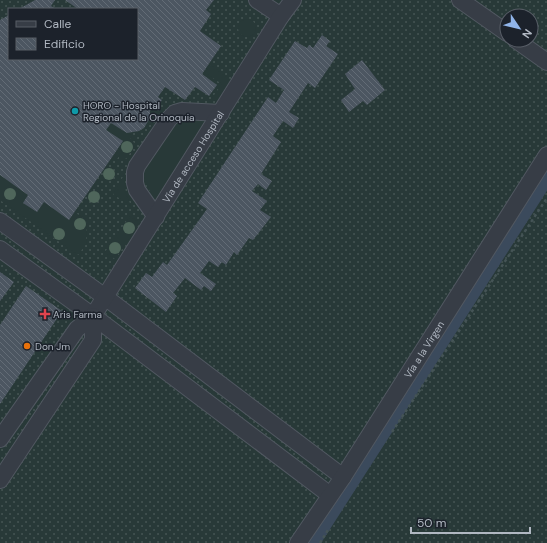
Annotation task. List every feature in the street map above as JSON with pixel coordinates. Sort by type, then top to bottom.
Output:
[{"type":"street","points":[[257,0],[281,16]]},
{"type":"street","name":"Vía de acceso Hospital","points":[[94,316],[281,16],[293,0]]},
{"type":"street","points":[[460,0],[499,27]]},
{"type":"street","points":[[527,48],[547,62]]},
{"type":"street","points":[[156,217],[137,190],[134,178],[138,166],[169,119],[175,113],[182,111],[221,113]]},
{"type":"street","name":"Vía a la Virgen","points":[[298,543],[343,477],[547,154]]},
{"type":"street","points":[[0,221],[105,297],[343,477]]},
{"type":"street","points":[[0,248],[94,316],[330,495]]},
{"type":"street","points":[[0,439],[77,329],[94,316]]},
{"type":"street","points":[[0,480],[93,340],[94,316]]},
{"type":"path","points":[[388,438],[547,198]]},
{"type":"path","points":[[320,543],[332,524]]},
{"type":"shaded area","points":[[0,0],[547,0],[547,543],[0,543]]},
{"type":"shaded area","points":[[247,19],[253,22],[256,28],[253,34],[247,37],[241,34],[238,28],[241,22]]},
{"type":"shaded area","points":[[209,64],[234,82],[219,103],[212,98],[222,84],[204,72]]},
{"type":"shaded area","points":[[192,119],[208,121],[156,200],[149,190],[143,170],[175,123],[181,120]]},
{"type":"shaded area","points":[[111,123],[132,136],[130,140],[136,144],[126,159],[120,155],[117,159],[113,156],[123,141],[106,130]]},
{"type":"shaded area","points":[[0,175],[28,195],[23,203],[37,212],[44,202],[68,219],[74,212],[87,220],[86,244],[78,255],[0,200]]},
{"type":"shaded area","points":[[124,175],[126,194],[131,206],[113,194]]},
{"type":"shaded area","points":[[130,216],[140,223],[115,259],[105,252]]},
{"type":"building","points":[[35,0],[55,0],[51,6],[54,8],[21,8]]},
{"type":"building","name":"HORO - Hospital Regional de la Orinoquia","points":[[65,0],[214,0],[206,10],[211,14],[200,31],[221,46],[202,74],[217,85],[209,96],[195,87],[185,100],[165,87],[158,97],[162,100],[156,109],[147,102],[150,108],[150,118],[144,128],[139,131],[127,133],[111,123],[106,130],[123,141],[69,220],[44,202],[37,212],[23,203],[28,195],[0,175],[0,20],[8,16],[8,60],[138,60],[138,8],[77,8]]},
{"type":"building","points":[[322,35],[330,41],[326,46],[338,54],[315,88],[308,83],[289,112],[299,118],[293,128],[283,121],[273,136],[281,142],[261,174],[272,181],[266,190],[258,184],[252,191],[267,201],[260,210],[271,217],[253,240],[249,238],[237,255],[234,252],[226,265],[222,262],[218,267],[209,261],[200,273],[216,284],[211,291],[204,286],[201,290],[185,278],[173,293],[177,296],[166,312],[135,288],[146,273],[152,277],[163,262],[167,265],[207,209],[198,203],[268,97],[276,103],[284,90],[269,80],[295,41],[307,48],[309,45],[313,48]]},
{"type":"building","points":[[362,60],[385,90],[367,105],[363,101],[349,112],[341,100],[355,89],[345,74]]},
{"type":"building","points":[[0,272],[14,282],[0,301]]},
{"type":"building","points":[[26,286],[62,311],[0,404],[0,325]]},
{"type":"waterway","points":[[311,543],[547,175]]},
{"type":"place","name":"HORO - Hospital Regional de la Orinoquia","points":[[75,111]]},
{"type":"place","name":"Aris Farma","points":[[45,314]]},
{"type":"place","name":"Don Jm","points":[[27,346]]}]
